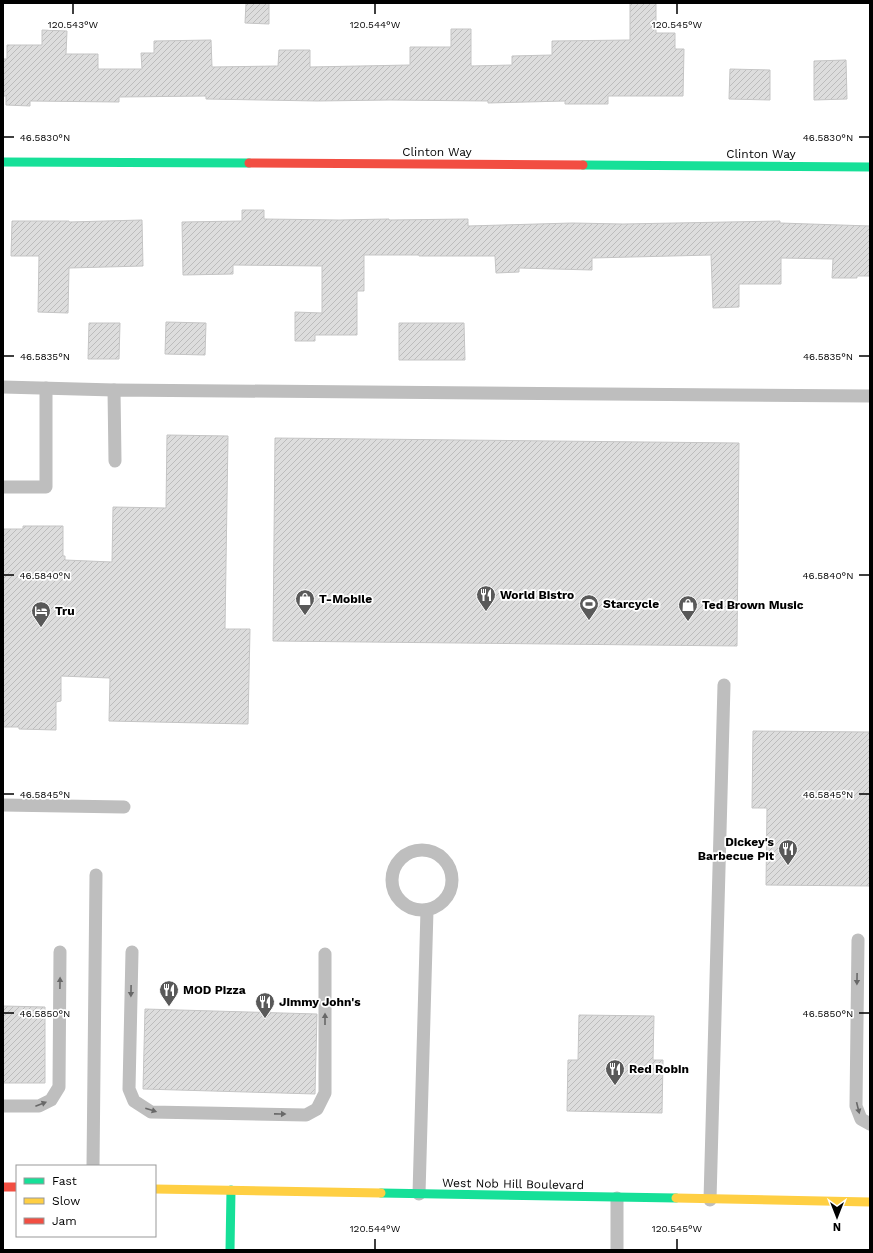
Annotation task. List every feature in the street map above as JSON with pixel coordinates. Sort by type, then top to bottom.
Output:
[{"type":"street","name":"Clinton Way","points":[[3,162],[870,167]]},
{"type":"street","points":[[3,1187],[16,1187]]},
{"type":"street","name":"West Nob Hill Boulevard","points":[[156,1189],[870,1202]]},
{"type":"street","points":[[230,1250],[231,1190]]},
{"type":"lane","points":[[3,387],[114,390],[870,396]]},
{"type":"lane","points":[[3,487],[46,487],[46,388]]},
{"type":"lane","points":[[114,390],[116,460]]},
{"type":"lane","points":[[710,1200],[724,685]]},
{"type":"lane","points":[[3,805],[124,807]]},
{"type":"lane","points":[[418,850],[428,851],[438,855],[446,862],[450,871],[452,882],[450,892],[444,900],[436,907],[427,910],[417,910],[400,902],[394,894],[391,885],[395,866],[401,858],[418,850]]},
{"type":"lane","points":[[93,1165],[96,875]]},
{"type":"lane","points":[[419,1194],[427,910]]},
{"type":"lane","points":[[858,940],[856,1106],[861,1119],[870,1124]]},
{"type":"lane","points":[[3,1106],[39,1106],[51,1100],[59,1087],[60,952]]},
{"type":"lane","points":[[132,952],[129,1089],[134,1101],[151,1112],[306,1115],[317,1109],[325,1093],[325,954]]},
{"type":"lane","points":[[617,1250],[618,1198]]},
{"type":"building","points":[[246,3],[269,3],[269,24],[245,23]]},
{"type":"building","points":[[630,3],[656,3],[656,33],[675,33],[675,49],[684,49],[683,96],[608,96],[608,104],[565,104],[565,101],[488,103],[488,101],[317,101],[206,99],[206,96],[119,97],[119,102],[30,101],[30,106],[6,105],[6,96],[3,96],[3,59],[7,59],[7,45],[42,45],[42,30],[67,31],[66,54],[98,54],[98,69],[142,69],[141,53],[154,53],[154,41],[211,40],[212,67],[278,66],[279,50],[310,50],[310,67],[410,65],[410,47],[451,47],[451,29],[471,29],[471,66],[512,65],[512,56],[552,55],[552,41],[630,40]]},
{"type":"building","points":[[846,60],[847,99],[814,100],[814,61]]},
{"type":"building","points":[[730,69],[770,70],[770,100],[729,99]]},
{"type":"building","points":[[242,210],[264,210],[264,219],[468,219],[468,226],[572,223],[623,224],[780,221],[780,223],[870,226],[870,276],[857,276],[857,278],[832,278],[833,259],[781,258],[781,284],[739,284],[739,307],[713,308],[711,255],[592,258],[592,270],[519,268],[519,272],[496,273],[495,256],[364,255],[364,291],[357,291],[357,335],[315,335],[315,341],[295,341],[295,312],[322,313],[322,266],[233,265],[233,274],[183,275],[182,222],[242,221]]},
{"type":"building","points":[[142,220],[143,266],[69,268],[68,313],[38,312],[39,256],[11,256],[12,221],[69,222]]},
{"type":"building","points":[[166,322],[206,323],[205,355],[165,354]]},
{"type":"building","points":[[89,323],[120,323],[119,359],[88,359]]},
{"type":"building","points":[[399,323],[464,323],[465,360],[399,360]]},
{"type":"building","points":[[167,435],[228,436],[225,629],[250,629],[248,724],[109,721],[110,678],[61,676],[61,701],[56,702],[56,730],[3,727],[3,529],[23,529],[23,526],[63,526],[63,556],[65,556],[65,560],[112,562],[113,507],[166,508]]},
{"type":"building","points":[[275,438],[739,443],[737,646],[273,641]]},
{"type":"building","points":[[753,731],[870,732],[870,886],[766,885],[767,808],[752,808]]},
{"type":"building","points":[[3,1006],[45,1007],[45,1083],[3,1083]]},
{"type":"building","points":[[145,1009],[317,1014],[315,1094],[143,1089]]},
{"type":"building","name":"Red Robin","points":[[579,1015],[654,1016],[653,1060],[663,1060],[662,1113],[567,1111],[568,1060],[578,1060]]},
{"type":"traffic: fast","points":[[3,162],[249,163]]},
{"type":"traffic: fast","points":[[583,165],[870,167]]},
{"type":"traffic: fast","points":[[230,1250],[231,1190]]},
{"type":"traffic: fast","points":[[381,1193],[676,1198]]},
{"type":"traffic: slow","points":[[156,1189],[381,1193]]},
{"type":"traffic: slow","points":[[676,1198],[870,1202]]},
{"type":"traffic: jam","points":[[249,163],[583,165]]},
{"type":"traffic: jam","points":[[3,1187],[16,1187]]},
{"type":"place","name":"World Bistro","points":[[486,612]]},
{"type":"place","name":"T-Mobile","points":[[305,616]]},
{"type":"place","name":"Starcycle","points":[[589,621]]},
{"type":"place","name":"Ted Brown Music","points":[[688,622]]},
{"type":"place","name":"Tru","points":[[41,628]]},
{"type":"place","name":"Dickey's Barbecue Pit","points":[[788,866]]},
{"type":"place","name":"MOD Pizza","points":[[169,1007]]},
{"type":"place","name":"Jimmy John's","points":[[265,1019]]},
{"type":"place","name":"Red Robin","points":[[615,1086]]}]
